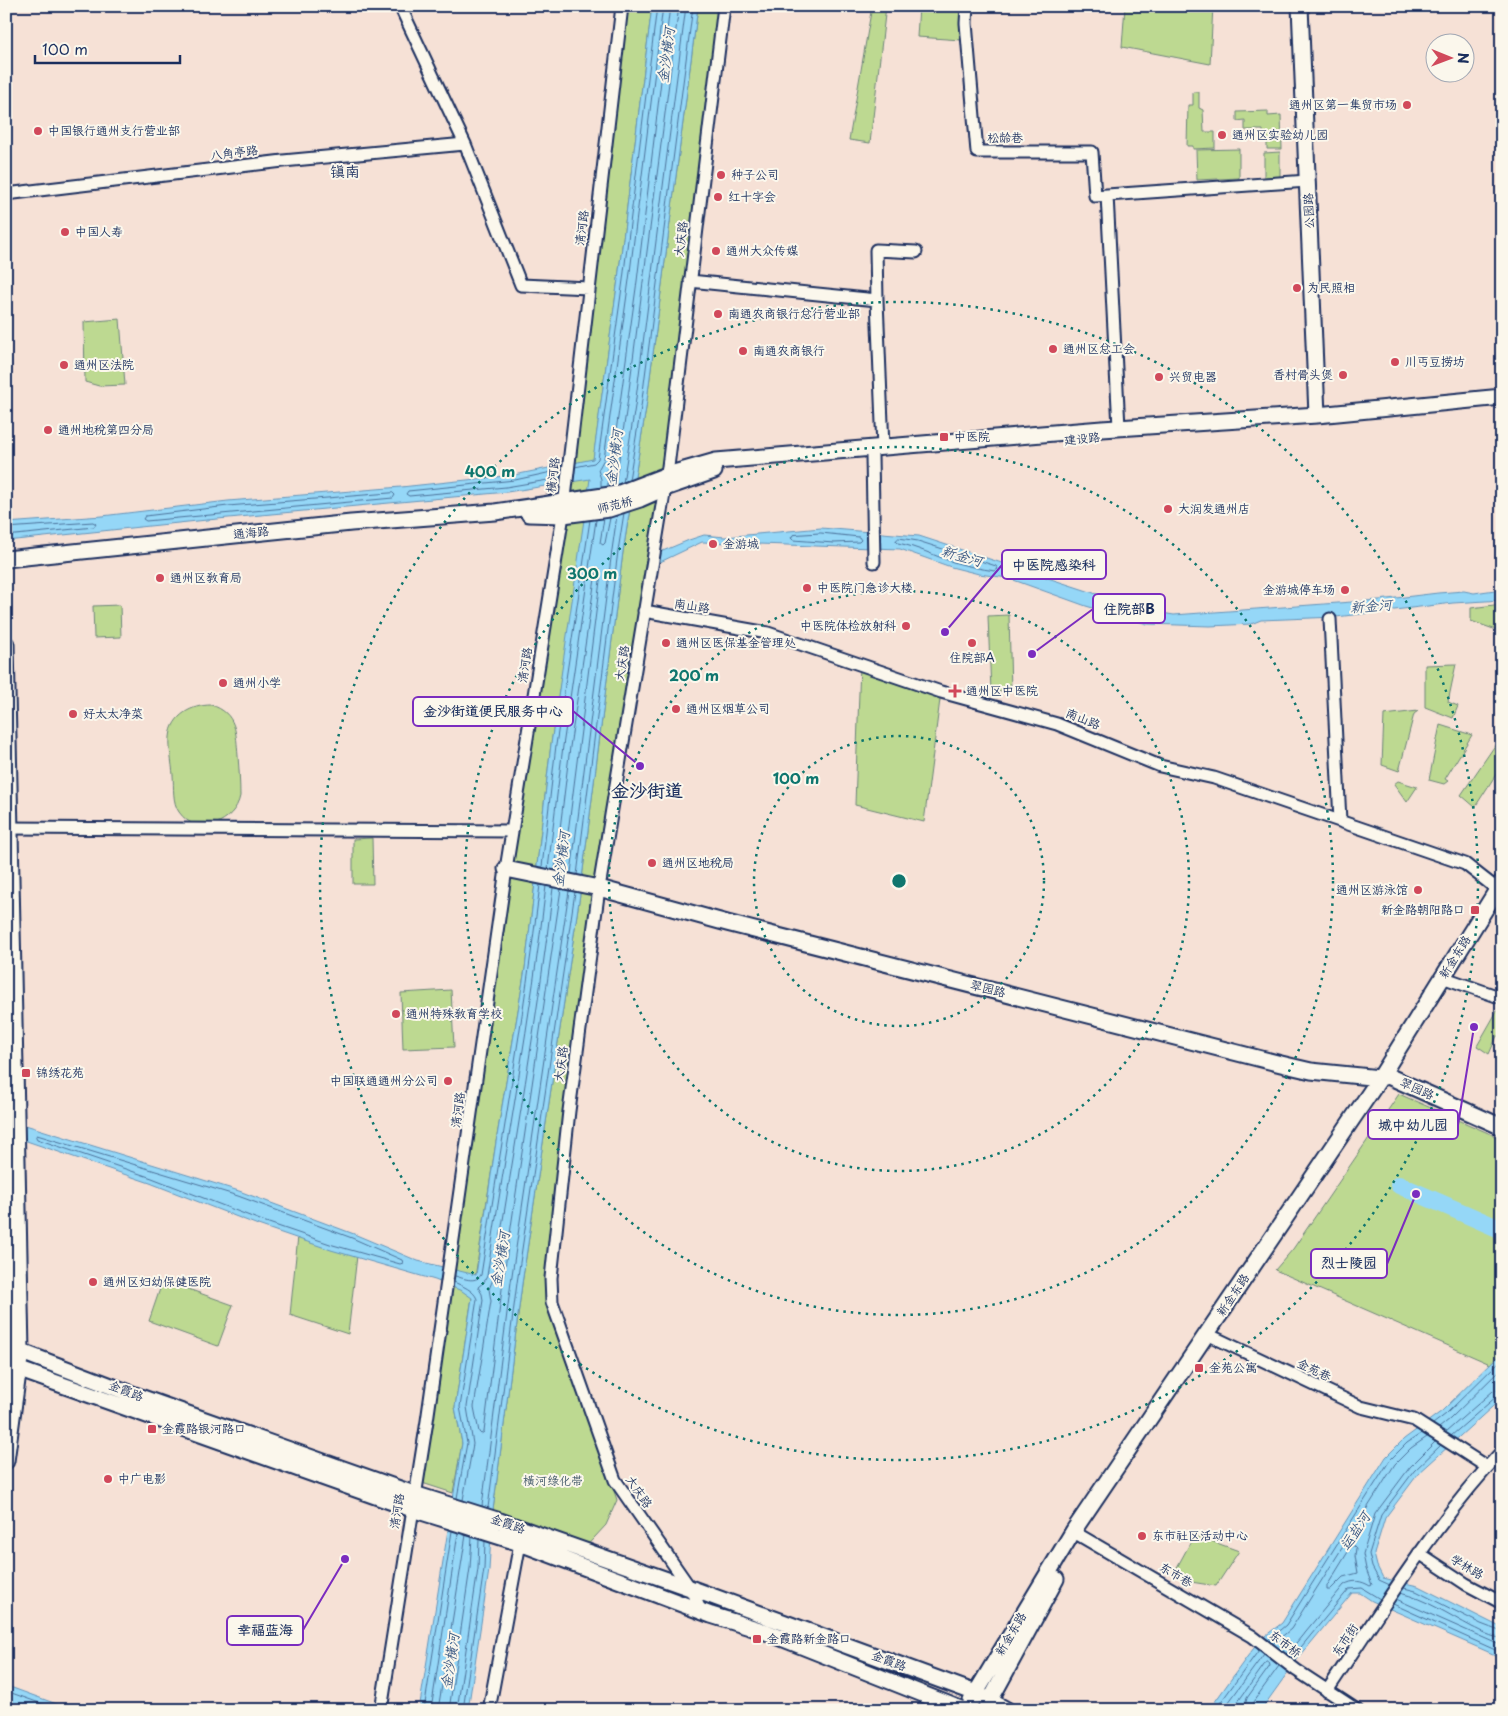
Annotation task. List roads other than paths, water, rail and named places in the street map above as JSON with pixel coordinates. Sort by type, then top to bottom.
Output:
[{"type":"main road","name":"公园路","points":[[1300,6],[1317,415]]},
{"type":"main road","name":"建设路","points":[[878,452],[1119,427],[1317,415],[1502,397]]},
{"type":"main road","name":"建设路","points":[[666,482],[716,461],[1320,422],[1502,404]]},
{"type":"main road","name":"师范桥","points":[[563,508],[666,482]]},
{"type":"main road","name":"通海路","points":[[6,559],[351,523],[563,508]]},
{"type":"main road","points":[[6,644],[12,1348],[6,1461]]},
{"type":"main road","name":"翠园路","points":[[506,869],[599,888],[727,923],[1281,1064],[1311,1070],[1384,1077],[1502,1127]]},
{"type":"main road","name":"新金东路","points":[[988,1705],[1079,1535],[1384,1077],[1500,891]]},
{"type":"main road","points":[[6,1220],[12,1348]]},
{"type":"main road","name":"新金东路","points":[[965,1710],[1074,1530],[1210,1336]]},
{"type":"main road","name":"金霞路","points":[[12,1348],[140,1397],[414,1494],[445,1512],[498,1536],[701,1611],[766,1632],[965,1710]]},
{"type":"main road","name":"金霞路","points":[[10,1368],[412,1509],[500,1521],[690,1588],[976,1693],[988,1705],[1007,1710]]},
{"type":"street","points":[[400,6],[465,144],[521,285],[589,288]]},
{"type":"street","name":"清河路","points":[[570,452],[622,6]]},
{"type":"street","name":"大庆路","points":[[701,1611],[690,1588],[615,1480],[552,1302],[551,1278],[568,1111],[599,888],[666,482],[724,6]]},
{"type":"street","name":"松龄巷","points":[[967,6],[966,23],[977,152],[1092,152],[1095,196],[1107,195]]},
{"type":"street","name":"八角亭路","points":[[6,194],[283,161],[465,144]]},
{"type":"street","points":[[1119,427],[1107,195],[1308,181]]},
{"type":"street","points":[[874,557],[874,512],[878,452],[876,250],[916,252]]},
{"type":"street","points":[[690,281],[877,300]]},
{"type":"street","name":"横河路","points":[[563,508],[570,452]]},
{"type":"street","name":"清河路","points":[[380,1710],[427,1421],[506,869],[563,508]]},
{"type":"street","name":"南山路","points":[[644,611],[768,633],[941,692],[1057,724],[1160,766],[1214,778],[1465,864],[1500,891]]},
{"type":"street","points":[[1330,619],[1340,820]]},
{"type":"street","points":[[8,828],[512,831]]},
{"type":"street","points":[[1446,978],[1502,998]]},
{"type":"street","name":"金苑巷","points":[[1210,1336],[1361,1407],[1414,1420],[1487,1467]]},
{"type":"street","points":[[1487,1467],[1502,1451]]},
{"type":"street","name":"东市街","points":[[1327,1691],[1411,1564],[1487,1467]]},
{"type":"street","name":"东市巷","points":[[1079,1535],[1257,1641]]},
{"type":"street","points":[[489,1710],[520,1543]]},
{"type":"street","name":"学林路","points":[[1419,1554],[1466,1584],[1502,1603]]},
{"type":"street","name":"东市桥","points":[[1257,1641],[1296,1670],[1357,1710]]},
{"type":"water","name":"金沙横河","points":[[652,6],[698,6],[646,408],[623,552],[580,894],[522,1284],[492,1518],[489,1570],[468,1710],[419,1710],[462,1443],[455,1407],[472,1298],[462,1291],[435,1280],[331,1250],[258,1225],[150,1183],[6,1134],[6,1119],[239,1191],[354,1234],[418,1261],[476,1275],[525,969],[551,744],[590,479],[507,492],[6,541],[6,523],[102,516],[228,501],[401,487],[514,475],[593,459],[618,279]]},
{"type":"water","name":"新金河","points":[[821,528],[919,536],[1149,611],[1174,615],[1379,600],[1464,591],[1474,593],[1502,589],[1502,600],[1453,603],[1336,617],[1261,620],[1251,624],[1210,626],[1147,624],[1086,606],[1008,578],[979,574],[951,567],[900,549],[702,542],[656,564],[658,553],[704,535],[725,537]]},
{"type":"water","name":"运盐河","points":[[1502,1352],[1502,1398],[1418,1474],[1385,1518],[1374,1554],[1383,1578],[1418,1586],[1502,1628],[1502,1658],[1372,1601],[1360,1593],[1352,1593],[1296,1661],[1261,1710],[1209,1710],[1261,1639],[1282,1623],[1386,1457],[1404,1439],[1442,1411]]},
{"type":"water","points":[[6,1686],[10,1687],[73,1710],[6,1710]]},
{"type":"waterway","points":[[1399,1185],[1502,1230]]},
{"type":"place","name":"通州区第一集贸市场","points":[[1407,105]]},
{"type":"place","name":"中国银行通州支行营业部","points":[[38,131]]},
{"type":"place","name":"通州区实验幼儿园","points":[[1222,135]]},
{"type":"place","name":"种子公司","points":[[721,175]]},
{"type":"place","name":"红十字会","points":[[718,197]]},
{"type":"place","name":"中国人寿","points":[[65,232]]},
{"type":"place","name":"通州大众传媒","points":[[716,251]]},
{"type":"place","name":"为民照相","points":[[1297,288]]},
{"type":"place","name":"南通农商银行总行营业部","points":[[718,314]]},
{"type":"place","name":"通州区总工会","points":[[1053,349]]},
{"type":"place","name":"南通农商银行","points":[[743,351]]},
{"type":"place","name":"川丐豆捞坊","points":[[1395,362]]},
{"type":"place","name":"通州区法院","points":[[64,365]]},
{"type":"place","name":"香村骨头煲","points":[[1343,375]]},
{"type":"place","name":"兴贸电器","points":[[1159,377]]},
{"type":"place","name":"通州地税第四分局","points":[[48,430]]},
{"type":"place","name":"中医院","points":[[944,437]]},
{"type":"place","name":"大润发通州店","points":[[1168,509]]},
{"type":"place","name":"金游城","points":[[713,544]]},
{"type":"place","name":"通州区教育局","points":[[160,578]]},
{"type":"place","name":"中医院门急诊大楼","points":[[807,588]]},
{"type":"place","name":"金游城停车场","points":[[1345,590]]},
{"type":"place","name":"中医院体检放射科","points":[[906,626]]},
{"type":"place","name":"中医院感染科","points":[[945,632]]},
{"type":"place","name":"通州区医保基金管理处","points":[[666,643]]},
{"type":"place","name":"住院部A","points":[[972,643]]},
{"type":"place","name":"住院部B","points":[[1032,654]]},
{"type":"place","name":"通州小学","points":[[223,683]]},
{"type":"place","name":"通州区中医院","points":[[955,691]]},
{"type":"place","name":"通州区烟草公司","points":[[676,709]]},
{"type":"place","name":"好太太净菜","points":[[73,714]]},
{"type":"place","name":"金沙街道便民服务中心","points":[[640,766]]},
{"type":"place","name":"通州区地税局","points":[[652,863]]},
{"type":"place","name":"通州区游泳馆","points":[[1418,890]]},
{"type":"place","name":"新金路朝阳路口","points":[[1475,910]]},
{"type":"place","name":"通州特殊教育学校","points":[[396,1014]]},
{"type":"place","name":"城中幼儿园","points":[[1474,1027]]},
{"type":"place","name":"锦绣花苑","points":[[26,1073]]},
{"type":"place","name":"中国联通通州分公司","points":[[448,1081]]},
{"type":"place","name":"烈士陵园","points":[[1416,1194]]},
{"type":"place","name":"通州区妇幼保健医院","points":[[93,1282]]},
{"type":"place","name":"金苑公寓","points":[[1199,1368]]},
{"type":"place","name":"金霞路银河路口","points":[[152,1429]]},
{"type":"place","name":"中广电影","points":[[108,1479]]},
{"type":"place","name":"东市社区活动中心","points":[[1142,1536]]},
{"type":"place","name":"幸福蓝海","points":[[345,1559]]},
{"type":"place","name":"金霞路新金路口","points":[[757,1639]]},
{"type":"district","name":"镇南","points":[[345,172]]},
{"type":"district","name":"金沙街道","points":[[647,791]]},
{"type":"park label","name":"横河绿化带","points":[[553,1481]]}]
